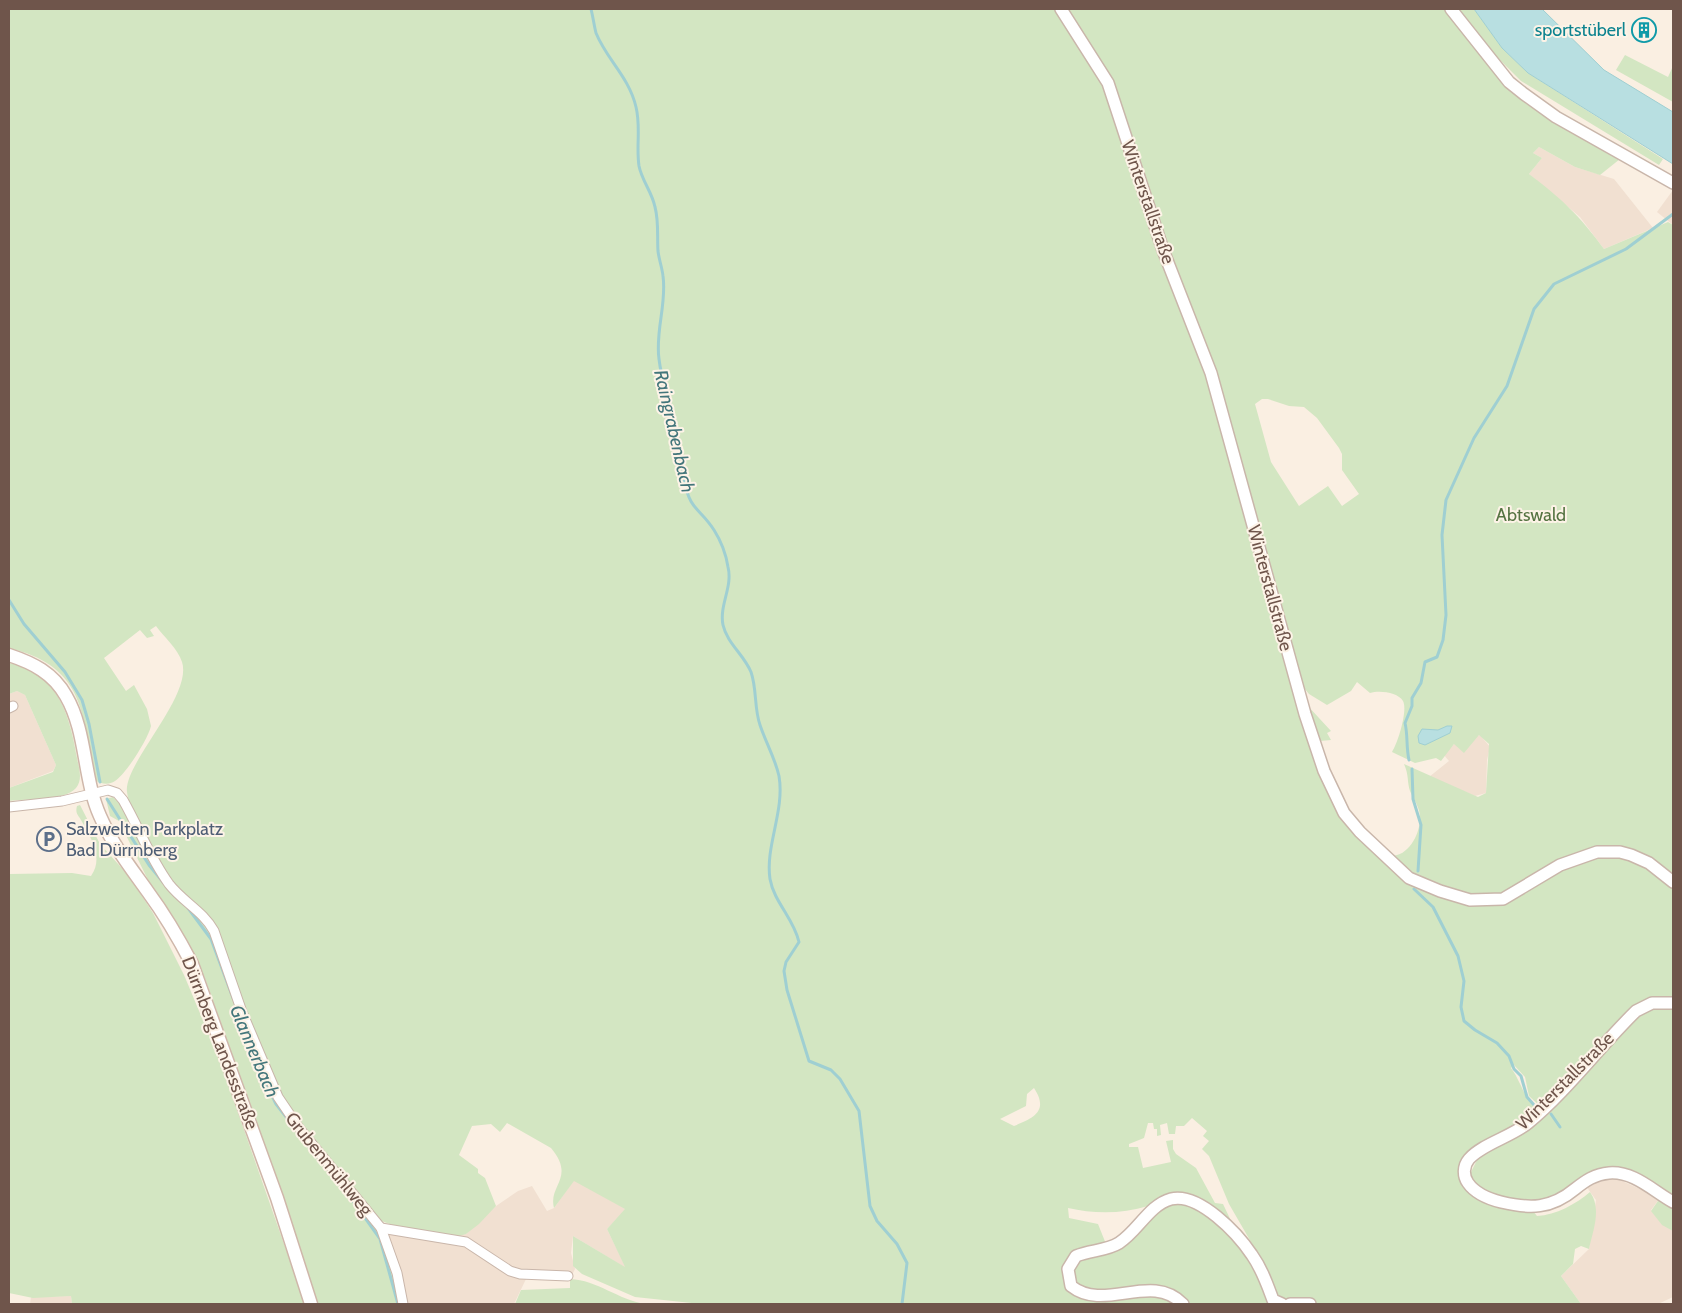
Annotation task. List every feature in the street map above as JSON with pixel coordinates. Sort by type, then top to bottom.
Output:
[{"type":"main road","name":"Dürrnberg Landesstraße","points":[[9,655],[42,670],[56,682],[74,713],[91,794],[108,835],[176,933],[202,989],[277,1198],[311,1304]]},
{"type":"street","name":"Winterstallstraße","points":[[1061,9],[1108,83],[1163,250],[1214,382],[1305,714],[1324,771],[1344,813],[1360,832],[1409,878],[1440,891],[1470,900],[1503,899],[1560,865],[1596,852],[1620,852],[1632,855],[1649,863],[1673,882]]},
{"type":"street","points":[[1451,9],[1509,82],[1524,94],[1556,118],[1673,184]]},
{"type":"street","name":"Grubenmühlweg","points":[[9,807],[62,801],[108,790],[120,796],[157,867],[171,886],[208,920],[214,931],[255,1044],[278,1097],[299,1128],[381,1228],[466,1242],[510,1271],[520,1274],[568,1276]]},
{"type":"street","name":"Winterstallstraße","points":[[1673,1003],[1652,1003],[1636,1011],[1538,1114],[1519,1130],[1475,1153],[1467,1162],[1464,1171],[1468,1183],[1482,1195],[1522,1207],[1532,1208],[1551,1204],[1560,1200],[1587,1180],[1610,1173],[1639,1180],[1673,1202]]},
{"type":"street","points":[[1183,1304],[1170,1295],[1159,1292],[1114,1300],[1087,1299],[1071,1286],[1068,1269],[1076,1256],[1119,1243],[1158,1206],[1173,1198],[1182,1198],[1199,1203],[1245,1246],[1266,1280],[1273,1300],[1282,1304]]},
{"type":"street","points":[[381,1228],[397,1274],[403,1304]]},
{"type":"street","points":[[1290,1304],[1310,1304]]},
{"type":"shaded area","points":[[1539,147],[1575,167],[1614,179],[1653,228],[1604,249],[1580,217],[1529,174],[1542,158],[1533,153]]},
{"type":"shaded area","points":[[1673,190],[1673,225],[1657,212]]},
{"type":"shaded area","points":[[17,691],[25,695],[56,765],[53,771],[9,788],[9,694]]},
{"type":"shaded area","points":[[1480,735],[1490,747],[1487,760],[1486,793],[1475,796],[1429,777],[1449,761],[1444,755],[1454,744]]},
{"type":"shaded area","points":[[1611,1176],[1660,1198],[1651,1210],[1673,1231],[1673,1297],[1658,1304],[1581,1304],[1561,1276],[1589,1249],[1596,1200],[1586,1186]]},
{"type":"shaded area","points":[[574,1180],[626,1209],[607,1229],[626,1268],[573,1236],[571,1253],[575,1269],[570,1279],[526,1279],[514,1304],[406,1304],[386,1224],[393,1227],[466,1234],[496,1206],[518,1191],[532,1186],[547,1211],[554,1208]]},
{"type":"shaded area","points":[[71,1296],[72,1304],[30,1304],[31,1297]]},
{"type":"green space","name":"Abtswald","points":[[9,9],[1444,9],[1499,79],[1552,121],[1620,159],[1600,175],[1575,167],[1539,147],[1533,153],[1542,158],[1529,174],[1570,208],[1604,249],[1668,222],[1673,225],[1673,878],[1661,867],[1647,859],[1619,849],[1604,848],[1574,855],[1559,862],[1514,892],[1497,897],[1470,897],[1437,887],[1422,880],[1402,867],[1391,856],[1403,853],[1412,844],[1420,820],[1417,805],[1410,791],[1404,764],[1478,797],[1486,793],[1489,744],[1479,735],[1464,753],[1454,744],[1441,761],[1436,758],[1415,763],[1392,752],[1403,719],[1404,705],[1401,698],[1383,692],[1370,693],[1357,682],[1351,691],[1327,705],[1309,694],[1300,683],[1299,693],[1303,718],[1312,746],[1337,806],[1362,838],[1407,883],[1473,904],[1494,904],[1517,897],[1567,866],[1599,856],[1614,856],[1644,865],[1659,874],[1673,886],[1673,999],[1653,999],[1640,1003],[1540,1106],[1529,1096],[1525,1077],[1514,1065],[1511,1068],[1529,1100],[1538,1109],[1516,1127],[1466,1154],[1461,1159],[1460,1173],[1463,1183],[1471,1192],[1509,1208],[1533,1211],[1537,1216],[1551,1214],[1565,1208],[1590,1192],[1594,1199],[1596,1212],[1589,1249],[1581,1246],[1575,1249],[1573,1264],[1561,1276],[1581,1304],[701,1304],[635,1297],[582,1274],[573,1266],[573,1236],[625,1267],[607,1229],[625,1209],[574,1181],[554,1208],[553,1200],[561,1174],[558,1158],[551,1148],[507,1123],[500,1132],[491,1124],[472,1126],[459,1155],[478,1169],[478,1173],[485,1178],[496,1206],[479,1224],[466,1234],[459,1236],[406,1230],[376,1219],[285,1105],[265,1063],[215,927],[203,912],[181,892],[165,872],[140,830],[129,803],[127,792],[135,765],[168,711],[183,676],[182,662],[177,652],[156,626],[150,630],[154,636],[147,638],[140,630],[104,658],[126,691],[134,685],[147,709],[151,726],[141,747],[125,771],[115,781],[105,784],[96,781],[94,778],[82,713],[76,695],[66,680],[52,667],[34,656],[9,648]],"holes":[[[1262,399],[1268,399],[1289,406],[1304,407],[1317,418],[1339,448],[1342,454],[1342,470],[1359,494],[1342,506],[1328,486],[1299,506],[1271,462],[1255,404]],[[1034,1088],[1040,1103],[1040,1108],[1033,1117],[1014,1126],[1000,1119],[1026,1106],[1027,1094]],[[1192,1118],[1207,1131],[1203,1136],[1209,1141],[1202,1149],[1209,1156],[1229,1204],[1266,1268],[1262,1276],[1219,1225],[1205,1213],[1191,1206],[1177,1204],[1163,1209],[1135,1237],[1110,1254],[1098,1224],[1069,1218],[1068,1208],[1098,1212],[1128,1211],[1148,1206],[1178,1193],[1184,1193],[1196,1196],[1233,1225],[1223,1204],[1215,1203],[1196,1168],[1176,1154],[1173,1149],[1173,1140],[1166,1141],[1171,1162],[1143,1168],[1138,1147],[1129,1147],[1129,1144],[1144,1138],[1148,1123],[1153,1123],[1154,1129],[1157,1129],[1157,1136],[1161,1135],[1160,1125],[1167,1123],[1169,1134],[1175,1134],[1176,1126],[1184,1126]]]},
{"type":"green space","points":[[1458,9],[1474,9],[1502,48],[1528,73],[1663,159],[1659,165],[1521,81],[1493,53]]},
{"type":"green space","points":[[1625,55],[1668,77],[1673,66],[1673,102],[1616,70]]},
{"type":"green space","points":[[9,663],[26,668],[39,676],[59,698],[65,712],[74,742],[80,774],[76,788],[62,796],[9,801],[9,788],[53,772],[56,765],[25,695],[17,691],[9,694]]},
{"type":"green space","points":[[1307,705],[1331,731],[1327,733],[1331,740],[1320,741]]},
{"type":"green space","points":[[113,797],[120,804],[156,871],[206,925],[249,1042],[279,1106],[379,1231],[393,1273],[400,1304],[316,1304],[285,1203],[206,981],[197,960],[151,886],[119,821],[110,816],[106,799]]},
{"type":"green space","points":[[80,805],[100,844],[129,876],[153,913],[184,975],[220,1061],[305,1304],[72,1304],[71,1296],[33,1298],[9,1293],[9,874],[72,873],[91,876],[96,862],[95,848],[77,812],[77,806]]},
{"type":"green space","points":[[1673,1006],[1673,1198],[1626,1170],[1613,1167],[1599,1169],[1544,1203],[1512,1201],[1479,1188],[1470,1174],[1479,1156],[1503,1143],[1630,1020],[1646,1009]]},
{"type":"green space","points":[[1660,1198],[1673,1206],[1673,1231],[1662,1225],[1651,1211]]},
{"type":"green space","points":[[570,1279],[599,1286],[626,1299],[645,1304],[515,1304],[521,1290],[570,1288]]},
{"type":"water","points":[[1474,9],[1542,9],[1604,70],[1673,112],[1673,164],[1528,73],[1502,48]]},
{"type":"water","points":[[1452,726],[1450,733],[1425,745],[1419,743],[1418,736],[1422,729],[1438,730]]},
{"type":"waterway","name":"Raingrabenbach","points":[[591,9],[596,33],[633,96],[636,107],[639,166],[654,202],[658,251],[664,286],[658,338],[659,359],[663,381],[676,425],[686,490],[692,504],[714,530],[725,552],[729,582],[723,610],[723,625],[728,638],[751,672],[758,719],[779,776],[779,802],[770,854],[770,879],[772,887],[793,926],[799,942],[786,962],[784,971],[787,990],[809,1061],[831,1070],[840,1079],[859,1111],[870,1206],[877,1221],[897,1244],[907,1263],[902,1304]]},
{"type":"waterway","points":[[1409,760],[1405,723],[1412,706],[1412,698],[1421,683],[1425,662],[1437,657],[1443,640],[1446,615],[1442,535],[1446,500],[1474,438],[1507,386],[1534,309],[1554,284],[1626,249],[1673,214]]},
{"type":"waterway","name":"Glannerbach","points":[[9,600],[24,624],[65,672],[82,700],[89,724],[100,782]]},
{"type":"waterway","points":[[1412,769],[1413,799],[1421,825],[1418,871]]},
{"type":"waterway","name":"Glannerbach","points":[[107,799],[149,865],[163,882]]},
{"type":"waterway","points":[[1414,889],[1433,907],[1458,956],[1464,981],[1461,1007],[1464,1021],[1497,1043],[1509,1056],[1514,1069],[1521,1076],[1527,1097],[1534,1105]]},
{"type":"waterway","name":"Glannerbach","points":[[188,908],[211,939],[233,998]]},
{"type":"waterway","name":"Glannerbach","points":[[241,1020],[258,1067],[276,1104],[322,1163]]},
{"type":"waterway","points":[[1551,1114],[1560,1127]]},
{"type":"waterway","name":"Glannerbach","points":[[350,1197],[380,1239],[398,1304]]},
{"type":"place","name":"sportstüberl","points":[[1644,30]]},
{"type":"place","name":"Salzwelten Parkplatz Bad Dürrnberg","points":[[49,839]]}]
